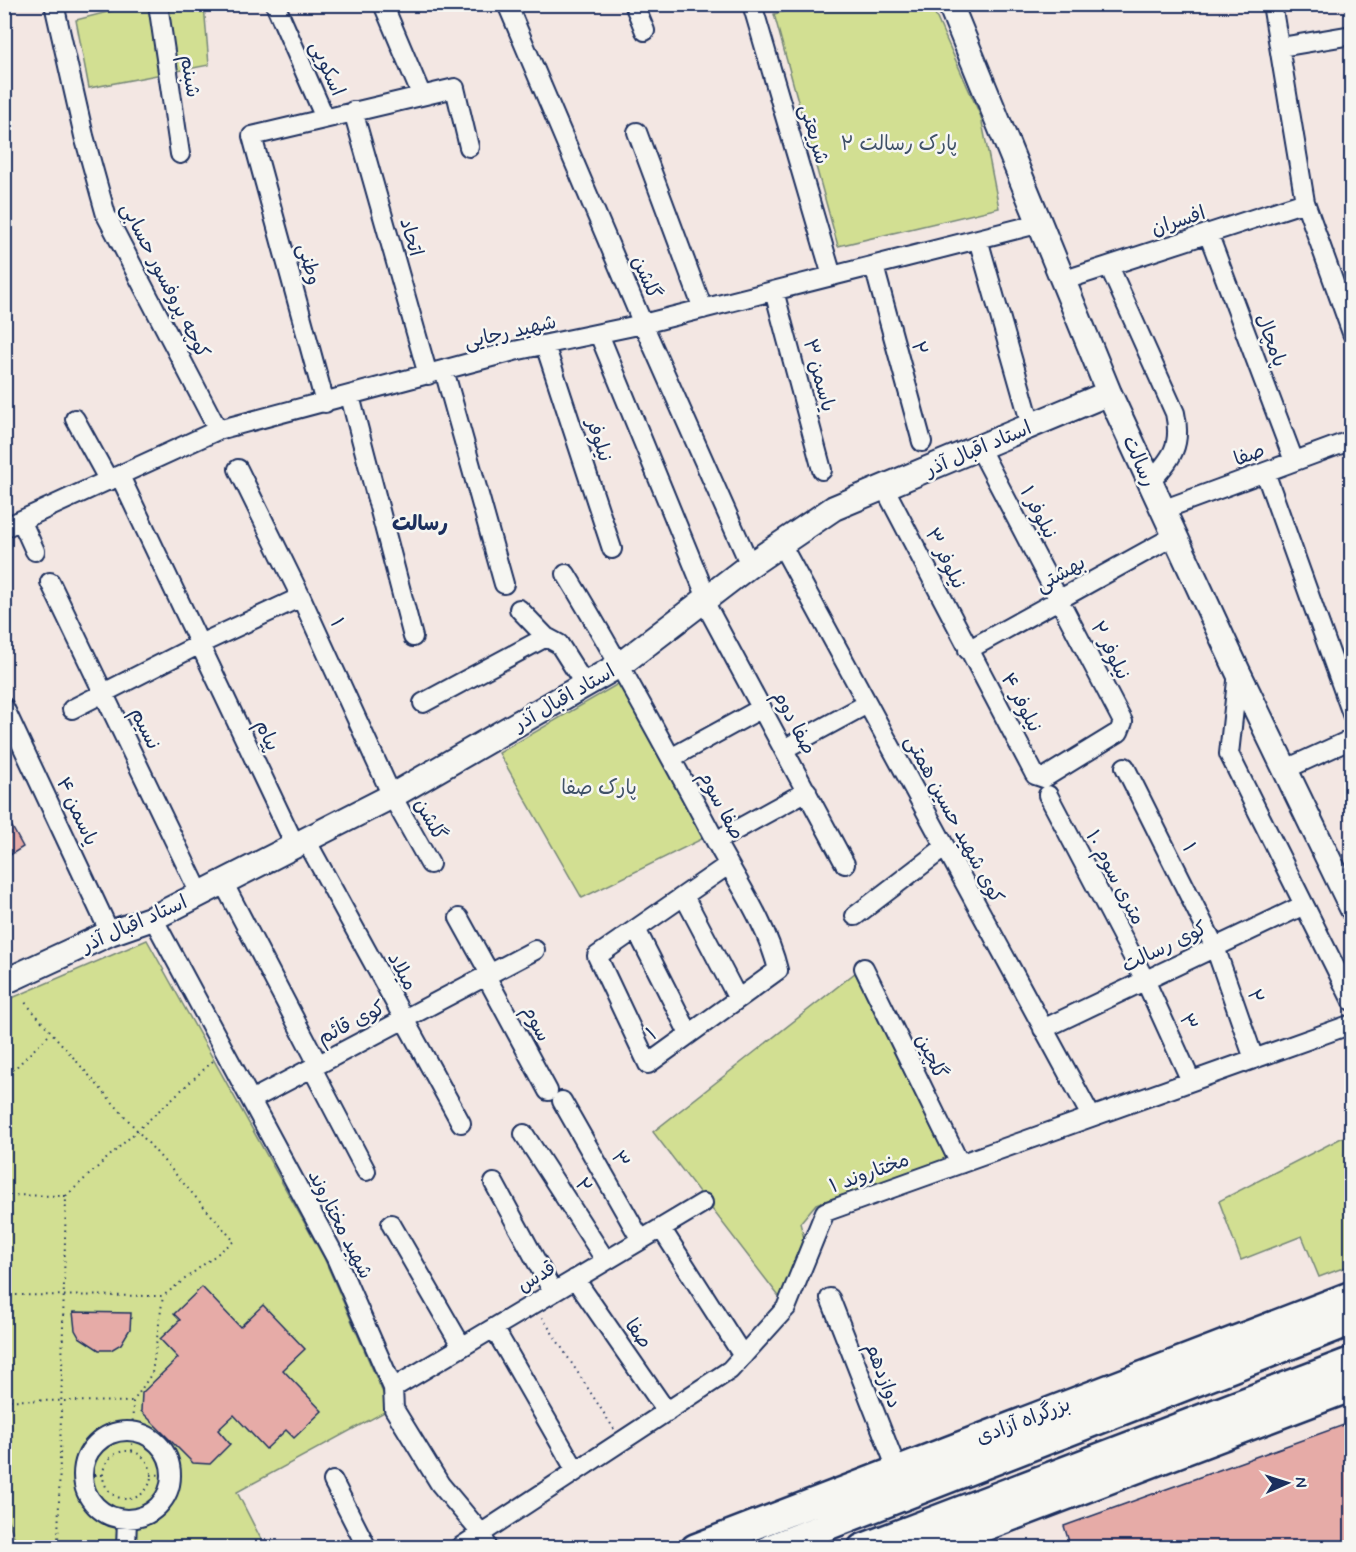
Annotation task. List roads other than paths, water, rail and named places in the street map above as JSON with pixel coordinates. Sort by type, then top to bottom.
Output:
[{"type":"highway","name":"بزرگراه آزادی","points":[[695,1548],[1352,1295]]},
{"type":"highway","name":"بزرگراه آزادی","points":[[771,1548],[1352,1321]]},
{"type":"highway","points":[[861,1548],[1352,1361]]},
{"type":"highway","points":[[929,1548],[1352,1387]]},
{"type":"main road","name":"رسالت","points":[[950,4],[1065,280],[1109,393],[1238,672],[1352,908]]},
{"type":"main road","name":"استاد اقبال آذر","points":[[4,982],[110,933],[153,918],[392,796],[621,664],[750,565],[834,508],[1109,393]]},
{"type":"street","name":"کوچه پروفسور حسابی","points":[[54,4],[84,136],[106,215],[218,430]]},
{"type":"street","name":"شبنم","points":[[158,4],[180,154]]},
{"type":"street","name":"اسکویی","points":[[275,4],[325,118]]},
{"type":"street","points":[[383,4],[421,94]]},
{"type":"street","name":"گلشن","points":[[507,4],[643,324],[750,565]]},
{"type":"street","points":[[634,4],[645,31]]},
{"type":"street","name":"شریعتی","points":[[752,4],[832,276]]},
{"type":"street","points":[[1272,4],[1281,47],[1305,202],[1352,333]]},
{"type":"street","points":[[1281,47],[1352,35]]},
{"type":"street","points":[[325,118],[455,88],[469,147]]},
{"type":"street","name":"اتحاد","points":[[353,111],[504,584]]},
{"type":"street","name":"وطنی","points":[[325,118],[252,136],[325,403]]},
{"type":"street","points":[[637,132],[703,309]]},
{"type":"street","name":"افسران","points":[[1065,280],[1305,202]]},
{"type":"street","name":"شهید رجایی","points":[[13,524],[218,430],[545,345],[643,324],[1041,223]]},
{"type":"street","name":"پامچال","points":[[1208,233],[1293,461]]},
{"type":"street","points":[[978,239],[1031,425]]},
{"type":"street","name":"۲","points":[[874,266],[921,441]]},
{"type":"street","points":[[1109,266],[1175,413],[1179,433],[1169,461],[1150,482]]},
{"type":"street","name":"یاسمن ۳","points":[[774,291],[822,470]]},
{"type":"street","name":"صفا دوم","points":[[599,334],[706,600],[845,864]]},
{"type":"street","name":"نیلوفر","points":[[545,345],[612,549]]},
{"type":"street","points":[[350,396],[412,637]]},
{"type":"street","name":"پیام","points":[[75,419],[114,478],[301,843]]},
{"type":"street","name":"صفا","points":[[1162,510],[1352,440]]},
{"type":"street","name":"نیلوفر ۱","points":[[979,447],[1060,599]]},
{"type":"street","name":"۱","points":[[238,469],[301,597],[392,796]]},
{"type":"street","points":[[1265,472],[1352,714]]},
{"type":"street","name":"نیلوفر ۳","points":[[884,487],[968,650]]},
{"type":"street","points":[[13,524],[35,551]]},
{"type":"street","name":"بهشتی","points":[[968,650],[1174,536]]},
{"type":"street","name":"کوی شهید حسین همتی","points":[[781,544],[1091,1116]]},
{"type":"street","name":"صفا سوم","points":[[566,573],[621,664],[773,948],[778,970]]},
{"type":"street","name":"نسیم","points":[[50,582],[200,894]]},
{"type":"street","points":[[72,709],[200,644],[301,597]]},
{"type":"street","name":"نیلوفر ۲","points":[[1035,775],[1044,778],[1063,767],[1119,732],[1123,722],[1060,599]]},
{"type":"street","points":[[519,609],[546,637],[560,644],[585,685]]},
{"type":"street","points":[[423,703],[546,637]]},
{"type":"street","name":"نیلوفر ۴","points":[[968,650],[1035,775]]},
{"type":"street","points":[[1238,672],[1229,754],[1352,1001]]},
{"type":"street","points":[[784,749],[867,704]]},
{"type":"street","name":"یاسمن ۴","points":[[4,707],[110,933]]},
{"type":"street","points":[[671,758],[762,708]]},
{"type":"street","points":[[1286,769],[1352,739]]},
{"type":"street","name":"۱","points":[[1125,767],[1215,947]]},
{"type":"street","points":[[716,842],[807,792]]},
{"type":"street","name":"۱۰ متری سوم","points":[[1048,795],[1145,980]]},
{"type":"street","name":"گلشن","points":[[392,796],[430,864]]},
{"type":"street","name":"میلاد","points":[[301,843],[461,1124]]},
{"type":"street","points":[[855,916],[945,847]]},
{"type":"street","points":[[689,1034],[636,929],[728,865]]},
{"type":"street","points":[[223,882],[366,1171]]},
{"type":"street","points":[[684,896],[738,999]]},
{"type":"street","name":"کوی رسالت","points":[[1043,1029],[1304,904]]},
{"type":"street","name":"شهید مختاروند","points":[[153,918],[336,1258],[393,1388],[394,1409],[440,1484],[484,1540]]},
{"type":"street","points":[[459,918],[488,975]]},
{"type":"street","name":"۱","points":[[636,929],[597,956],[648,1064],[778,970]]},
{"type":"street","name":"۲","points":[[1215,947],[1254,1059]]},
{"type":"street","name":"کوی قائم","points":[[251,1100],[535,950]]},
{"type":"street","name":"گلچین","points":[[864,968],[960,1164]]},
{"type":"street","name":"سوم","points":[[488,975],[555,1096]]},
{"type":"street","name":"۳","points":[[1145,980],[1191,1081]]},
{"type":"street","name":"مختاروند ۱","points":[[459,1548],[484,1540],[576,1471],[730,1370],[786,1308],[825,1212],[1352,1024]]},
{"type":"street","name":"۳","points":[[555,1096],[641,1240]]},
{"type":"street","name":"۲","points":[[524,1134],[606,1261]]},
{"type":"street","points":[[494,1183],[553,1292]]},
{"type":"street","name":"قدس","points":[[393,1388],[703,1203]]},
{"type":"street","points":[[391,1224],[462,1347]]},
{"type":"street","points":[[661,1228],[743,1356]]},
{"type":"street","name":"صفا","points":[[575,1279],[667,1412]]},
{"type":"street","name":"دوازدهم","points":[[830,1298],[897,1469]]},
{"type":"street","points":[[494,1328],[576,1471]]},
{"type":"street","points":[[132,1431],[162,1439],[171,1474],[170,1487],[164,1500],[154,1510],[141,1517],[127,1519],[112,1517],[99,1509],[89,1498],[83,1475],[87,1455],[96,1443],[108,1434],[132,1431]]},
{"type":"street","points":[[333,1481],[367,1548]]},
{"type":"street","points":[[126,1548],[127,1519]]},
{"type":"district","name":"رسالت","points":[[420,523]]},
{"type":"park label","name":"پارک رسالت ۲","points":[[899,143]]},
{"type":"park label","name":"پارک صفا","points":[[599,787]]}]
